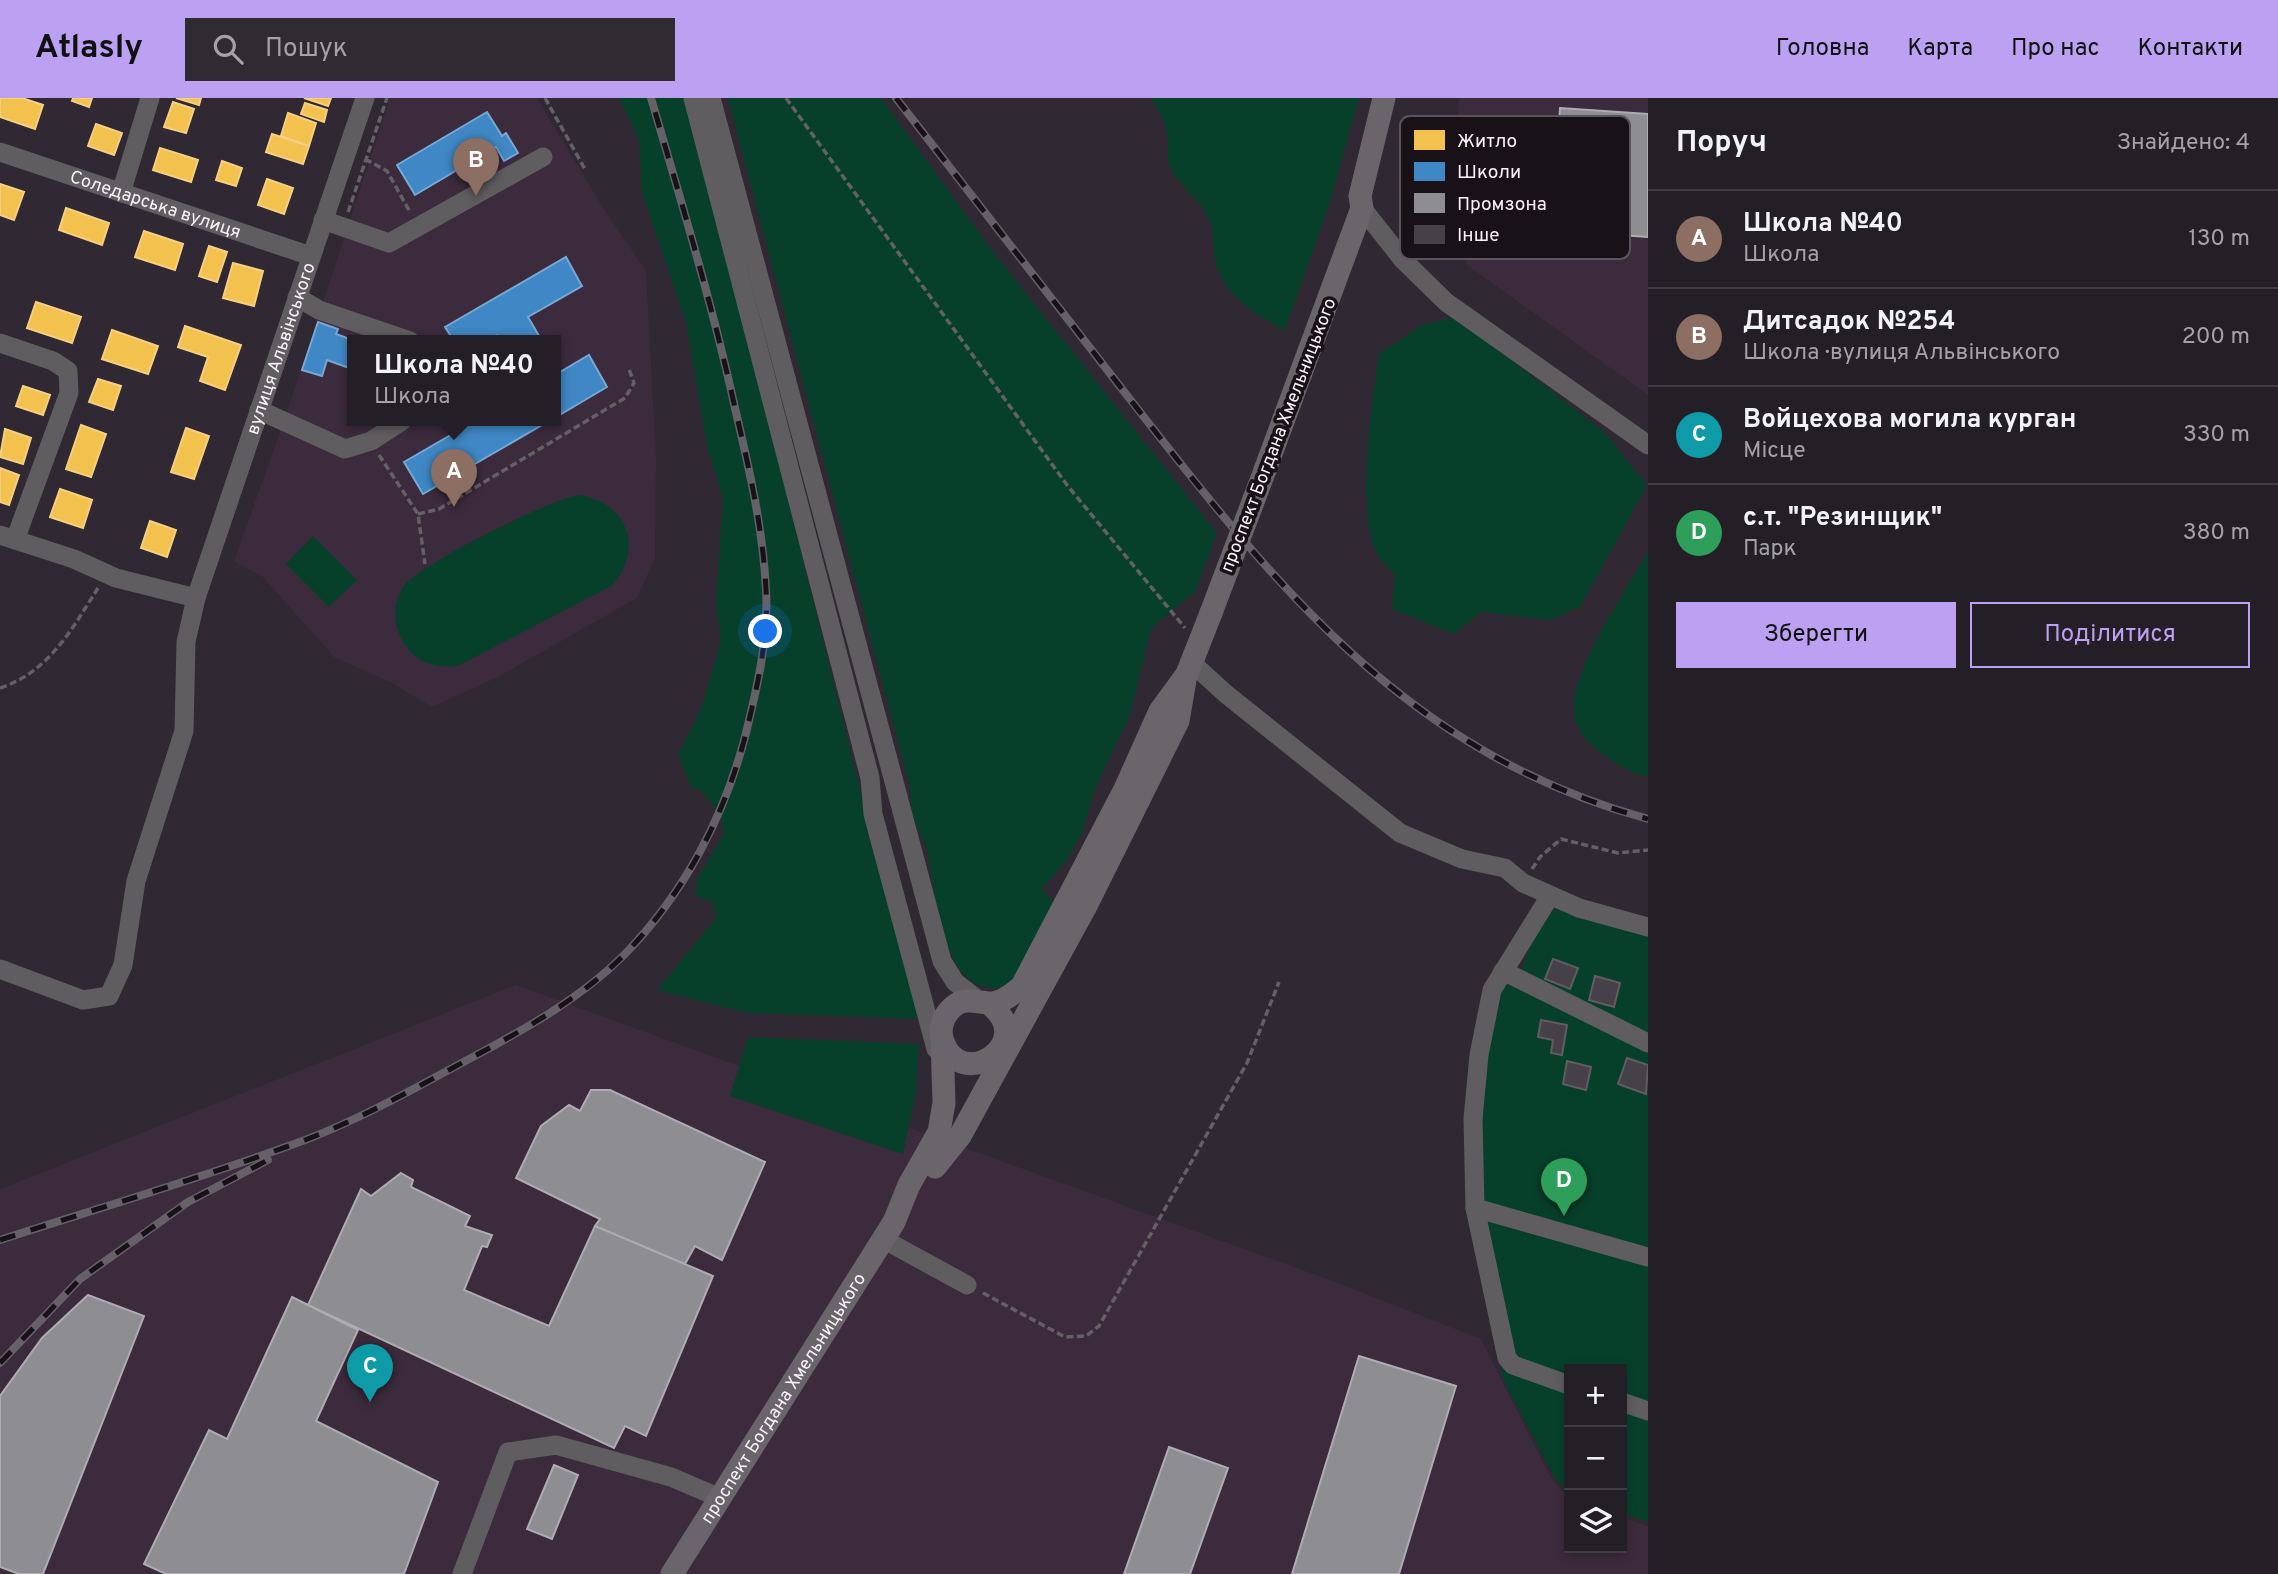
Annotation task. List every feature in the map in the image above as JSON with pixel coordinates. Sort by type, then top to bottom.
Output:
[{"type":"main road","name":"проспект Богдана Хмельницького","points":[[1361,202],[1384,98]]},
{"type":"main road","name":"проспект Богдана Хмельницького","points":[[935,1167],[960,1136],[1023,1022],[1087,904],[1178,721],[1193,660],[1376,163],[1395,98]]},
{"type":"main road","name":"проспект Богдана Хмельницького","points":[[677,1572],[720,1498],[888,1231],[909,1185],[939,1132],[943,1084],[943,1019],[957,1003],[1012,995],[1021,986],[1125,789],[1160,711],[1193,660]]},
{"type":"main road","points":[[941,1034],[953,1057],[963,1062],[973,1064],[999,1048],[1003,1018],[983,1001]]},
{"type":"main road","name":"проспект Богдана Хмельницького","points":[[888,1231],[920,1193],[999,1048],[1023,1022]]},
{"type":"street","points":[[121,193],[150,98]]},
{"type":"street","name":"вулиця Альвінського","points":[[0,969],[83,1000],[109,996],[123,964],[136,881],[184,731],[186,642],[197,598],[365,98]]},
{"type":"street","points":[[692,98],[870,778],[884,810],[941,1034]]},
{"type":"street","points":[[711,98],[942,961],[956,982],[983,1001]]},
{"type":"street","name":"Соледарська вулиця","points":[[0,152],[311,256]]},
{"type":"street","points":[[323,220],[389,243],[543,157]]},
{"type":"street","points":[[1361,202],[1400,256]]},
{"type":"street","points":[[1402,259],[1446,302],[1648,445]]},
{"type":"street","points":[[297,297],[319,310],[392,335]]},
{"type":"street","points":[[0,343],[52,361],[68,371],[69,393],[8,538],[74,559],[107,574],[197,598]]},
{"type":"street","points":[[260,410],[345,449],[371,441],[394,426]]},
{"type":"street","points":[[1193,660],[1236,703],[1400,833],[1462,859],[1505,869],[1523,883],[1550,896],[1648,927]]},
{"type":"street","points":[[870,778],[873,814],[939,1058],[943,1084]]},
{"type":"street","points":[[1550,896],[1492,990],[1479,1055],[1473,1119],[1475,1208],[1507,1359],[1514,1365],[1564,1383]]},
{"type":"street","points":[[1503,971],[1648,1042]]},
{"type":"street","points":[[1475,1208],[1648,1257]]},
{"type":"street","points":[[888,1231],[967,1285]]},
{"type":"street","points":[[1627,1404],[1648,1411]]},
{"type":"street","points":[[462,1574],[508,1452],[556,1445],[671,1477],[720,1498]]},
{"type":"path","points":[[343,226],[387,98]]},
{"type":"path","points":[[545,98],[586,171]]},
{"type":"path","points":[[786,98],[1067,485],[1175,618],[1193,660]]},
{"type":"path","points":[[346,152],[387,171],[418,227]]},
{"type":"path","points":[[418,514],[439,509],[625,398],[634,383],[629,369]]},
{"type":"path","points":[[371,441],[418,514],[425,564]]},
{"type":"path","points":[[0,688],[19,682],[58,650],[107,574]]},
{"type":"path","points":[[1523,883],[1540,857],[1561,839],[1618,853],[1648,850]]},
{"type":"path","points":[[967,1285],[1065,1337],[1086,1336],[1099,1326],[1247,1063],[1279,982]]},
{"type":"shaded area","points":[[390,98],[537,98],[602,206],[646,271],[656,456],[655,558],[637,598],[496,678],[432,707],[392,683],[334,657],[263,577],[234,561],[284,421]]},
{"type":"shaded area","points":[[1458,98],[1648,98],[1648,395],[1467,265],[1467,259],[1630,259],[1630,116],[1459,116]]},
{"type":"shaded area","points":[[516,985],[1341,1284],[1481,1339],[1551,1478],[1564,1492],[1564,1553],[1627,1553],[1627,1519],[1648,1526],[1648,1574],[0,1574],[0,1189]]},
{"type":"green space","points":[[619,98],[688,98],[867,818],[868,836],[886,888],[921,1019],[748,1013],[657,990],[717,917],[712,902],[696,896],[697,879],[724,834],[721,816],[700,789],[691,787],[678,755],[701,709],[721,641],[716,604],[723,499],[708,450],[686,322],[642,192],[639,140]]},
{"type":"green space","points":[[728,98],[881,98],[996,256],[1217,533],[1195,592],[1157,623],[1150,633],[1130,715],[1096,786],[1081,835],[1064,864],[1041,889],[1057,905],[1014,984],[990,988],[972,981],[958,967],[940,922],[927,850],[913,815],[910,787]]},
{"type":"green space","points":[[1151,98],[1359,98],[1330,202],[1285,330],[1243,304],[1220,275],[1210,221],[1168,162],[1165,125]]},
{"type":"green space","points":[[1455,317],[1603,431],[1647,485],[1580,607],[1550,620],[1481,612],[1454,634],[1392,609],[1395,576],[1375,550],[1367,508],[1368,454],[1379,354],[1422,325]]},
{"type":"green space","points":[[580,495],[597,500],[610,508],[620,518],[626,530],[629,543],[627,557],[613,585],[458,666],[429,664],[411,652],[398,632],[395,616],[397,600],[404,586],[434,563],[488,533],[543,507]]},
{"type":"green space","points":[[313,536],[357,580],[329,607],[286,564]]},
{"type":"green space","points":[[1648,552],[1648,776],[1623,767],[1596,748],[1580,730],[1574,713],[1580,677],[1590,654]]},
{"type":"green space","points":[[1563,906],[1648,928],[1648,1522],[1627,1515],[1627,1364],[1564,1364],[1564,1487],[1555,1478],[1504,1382],[1500,1365],[1510,1357],[1484,1236],[1475,1127],[1499,983],[1521,971],[1531,942],[1541,924],[1554,910]]},
{"type":"green space","points":[[748,1037],[919,1044],[916,1093],[903,1154],[730,1096]]},
{"type":"building: Житло","points":[[0,98],[22,98],[43,105],[35,129],[0,117]]},
{"type":"building: Житло","points":[[73,98],[92,98],[89,107],[72,101]]},
{"type":"building: Житло","points":[[176,98],[201,98],[199,105]]},
{"type":"building: Житло","points":[[304,98],[331,98],[328,106]]},
{"type":"building: Житло","points":[[173,102],[194,109],[186,133],[164,127]]},
{"type":"building: Житло","points":[[305,103],[327,110],[324,122],[301,114]]},
{"type":"building: Житло","points":[[288,113],[316,123],[309,146],[281,136]]},
{"type":"building: Житло","points":[[96,124],[122,133],[114,155],[88,146]]},
{"type":"building: Житло","points":[[272,134],[309,146],[303,164],[266,152]]},
{"type":"building: Житло","points":[[160,148],[198,160],[191,182],[153,170]]},
{"type":"building: Житло","points":[[222,161],[242,168],[236,186],[216,180]]},
{"type":"building: Житло","points":[[267,179],[293,188],[284,214],[258,205]]},
{"type":"building: Житло","points":[[0,184],[24,192],[14,220],[0,215]]},
{"type":"building: Житло","points":[[66,208],[109,223],[102,245],[59,230]]},
{"type":"building: Житло","points":[[144,231],[183,244],[175,270],[135,257]]},
{"type":"building: Житло","points":[[209,246],[227,252],[217,282],[199,276]]},
{"type":"building: Житло","points":[[233,263],[263,271],[254,306],[223,298]]},
{"type":"building: Житло","points":[[36,302],[81,317],[72,343],[27,328]]},
{"type":"building: Житло","points":[[185,326],[241,345],[225,390],[200,381],[208,357],[178,347]]},
{"type":"building: Житло","points":[[112,330],[158,346],[148,374],[102,359]]},
{"type":"building: Житло","points":[[98,379],[121,386],[113,410],[89,402]]},
{"type":"building: Житло","points":[[23,386],[50,395],[43,415],[16,406]]},
{"type":"building: Житло","points":[[81,425],[106,434],[91,477],[66,469]]},
{"type":"building: Житло","points":[[186,428],[209,436],[194,479],[171,472]]},
{"type":"building: Житло","points":[[5,429],[31,438],[23,464],[0,457]]},
{"type":"building: Житло","points":[[0,468],[19,475],[9,505],[0,502]]},
{"type":"building: Житло","points":[[60,489],[92,500],[83,528],[50,517]]},
{"type":"building: Житло","points":[[150,521],[176,530],[167,557],[141,548]]},
{"type":"building: Школи","points":[[487,112],[502,136],[506,133],[518,153],[504,161],[496,147],[415,195],[397,165]]},
{"type":"building: Школи","points":[[566,257],[582,286],[528,317],[538,335],[450,335],[445,327]]},
{"type":"building: Школи","points":[[318,322],[338,329],[336,334],[347,338],[347,367],[327,360],[322,376],[302,370]]},
{"type":"building: Школи","points":[[589,355],[607,387],[561,414],[561,371]]},
{"type":"building: Школи","points":[[466,426],[540,426],[423,494],[404,462]]},
{"type":"building: Промзона","points":[[1560,108],[1648,114],[1648,237],[1630,236],[1630,116],[1559,116]]},
{"type":"building: Промзона","points":[[591,1090],[610,1090],[765,1162],[722,1260],[695,1246],[685,1264],[595,1226],[600,1219],[516,1178],[541,1126],[569,1105],[580,1111]]},
{"type":"building: Промзона","points":[[401,1173],[413,1180],[411,1187],[470,1216],[465,1226],[492,1235],[487,1247],[482,1246],[464,1290],[549,1326],[595,1226],[713,1276],[646,1436],[625,1426],[614,1448],[308,1305],[361,1189],[371,1196]]},
{"type":"building: Промзона","points":[[88,1295],[144,1316],[43,1574],[19,1574],[0,1567],[0,1396],[42,1338]]},
{"type":"building: Промзона","points":[[292,1297],[358,1330],[316,1421],[438,1482],[404,1574],[166,1574],[144,1564],[209,1430],[227,1439]]},
{"type":"building: Промзона","points":[[1359,1356],[1456,1386],[1399,1574],[1292,1574]]},
{"type":"building: Промзона","points":[[1169,1447],[1228,1468],[1190,1574],[1124,1574]]},
{"type":"building: Промзона","points":[[554,1465],[578,1475],[552,1539],[527,1529]]},
{"type":"building: Інше","points":[[1553,959],[1578,968],[1570,989],[1545,979]]},
{"type":"building: Інше","points":[[1595,976],[1620,983],[1614,1007],[1589,1000]]},
{"type":"building: Інше","points":[[1541,1020],[1567,1025],[1562,1055],[1551,1053],[1553,1040],[1538,1037]]},
{"type":"building: Інше","points":[[1627,1058],[1648,1065],[1646,1094],[1618,1084]]},
{"type":"building: Інше","points":[[1567,1061],[1591,1067],[1586,1090],[1563,1084]]},
{"type":"railway","points":[[0,1240],[305,1140],[390,1102],[512,1036],[589,986],[624,955],[665,906],[700,852],[727,794],[746,733],[764,644],[766,590],[755,498],[726,369],[696,252],[651,98]]},
{"type":"railway","points":[[896,98],[1233,528],[1289,592],[1349,650],[1413,704],[1483,750],[1561,789],[1648,819]]},
{"type":"railway","points":[[0,1363],[80,1279],[188,1202],[268,1160]]},
{"type":"place","name":"Дитсадок №254","points":[[476,196]]},
{"type":"place","name":"Школа №40","points":[[454,507]]},
{"type":"place","name":"с.т. \"Резинщик\"","points":[[1564,1216]]},
{"type":"place","name":"Войцехова могила курган","points":[[370,1402]]}]
